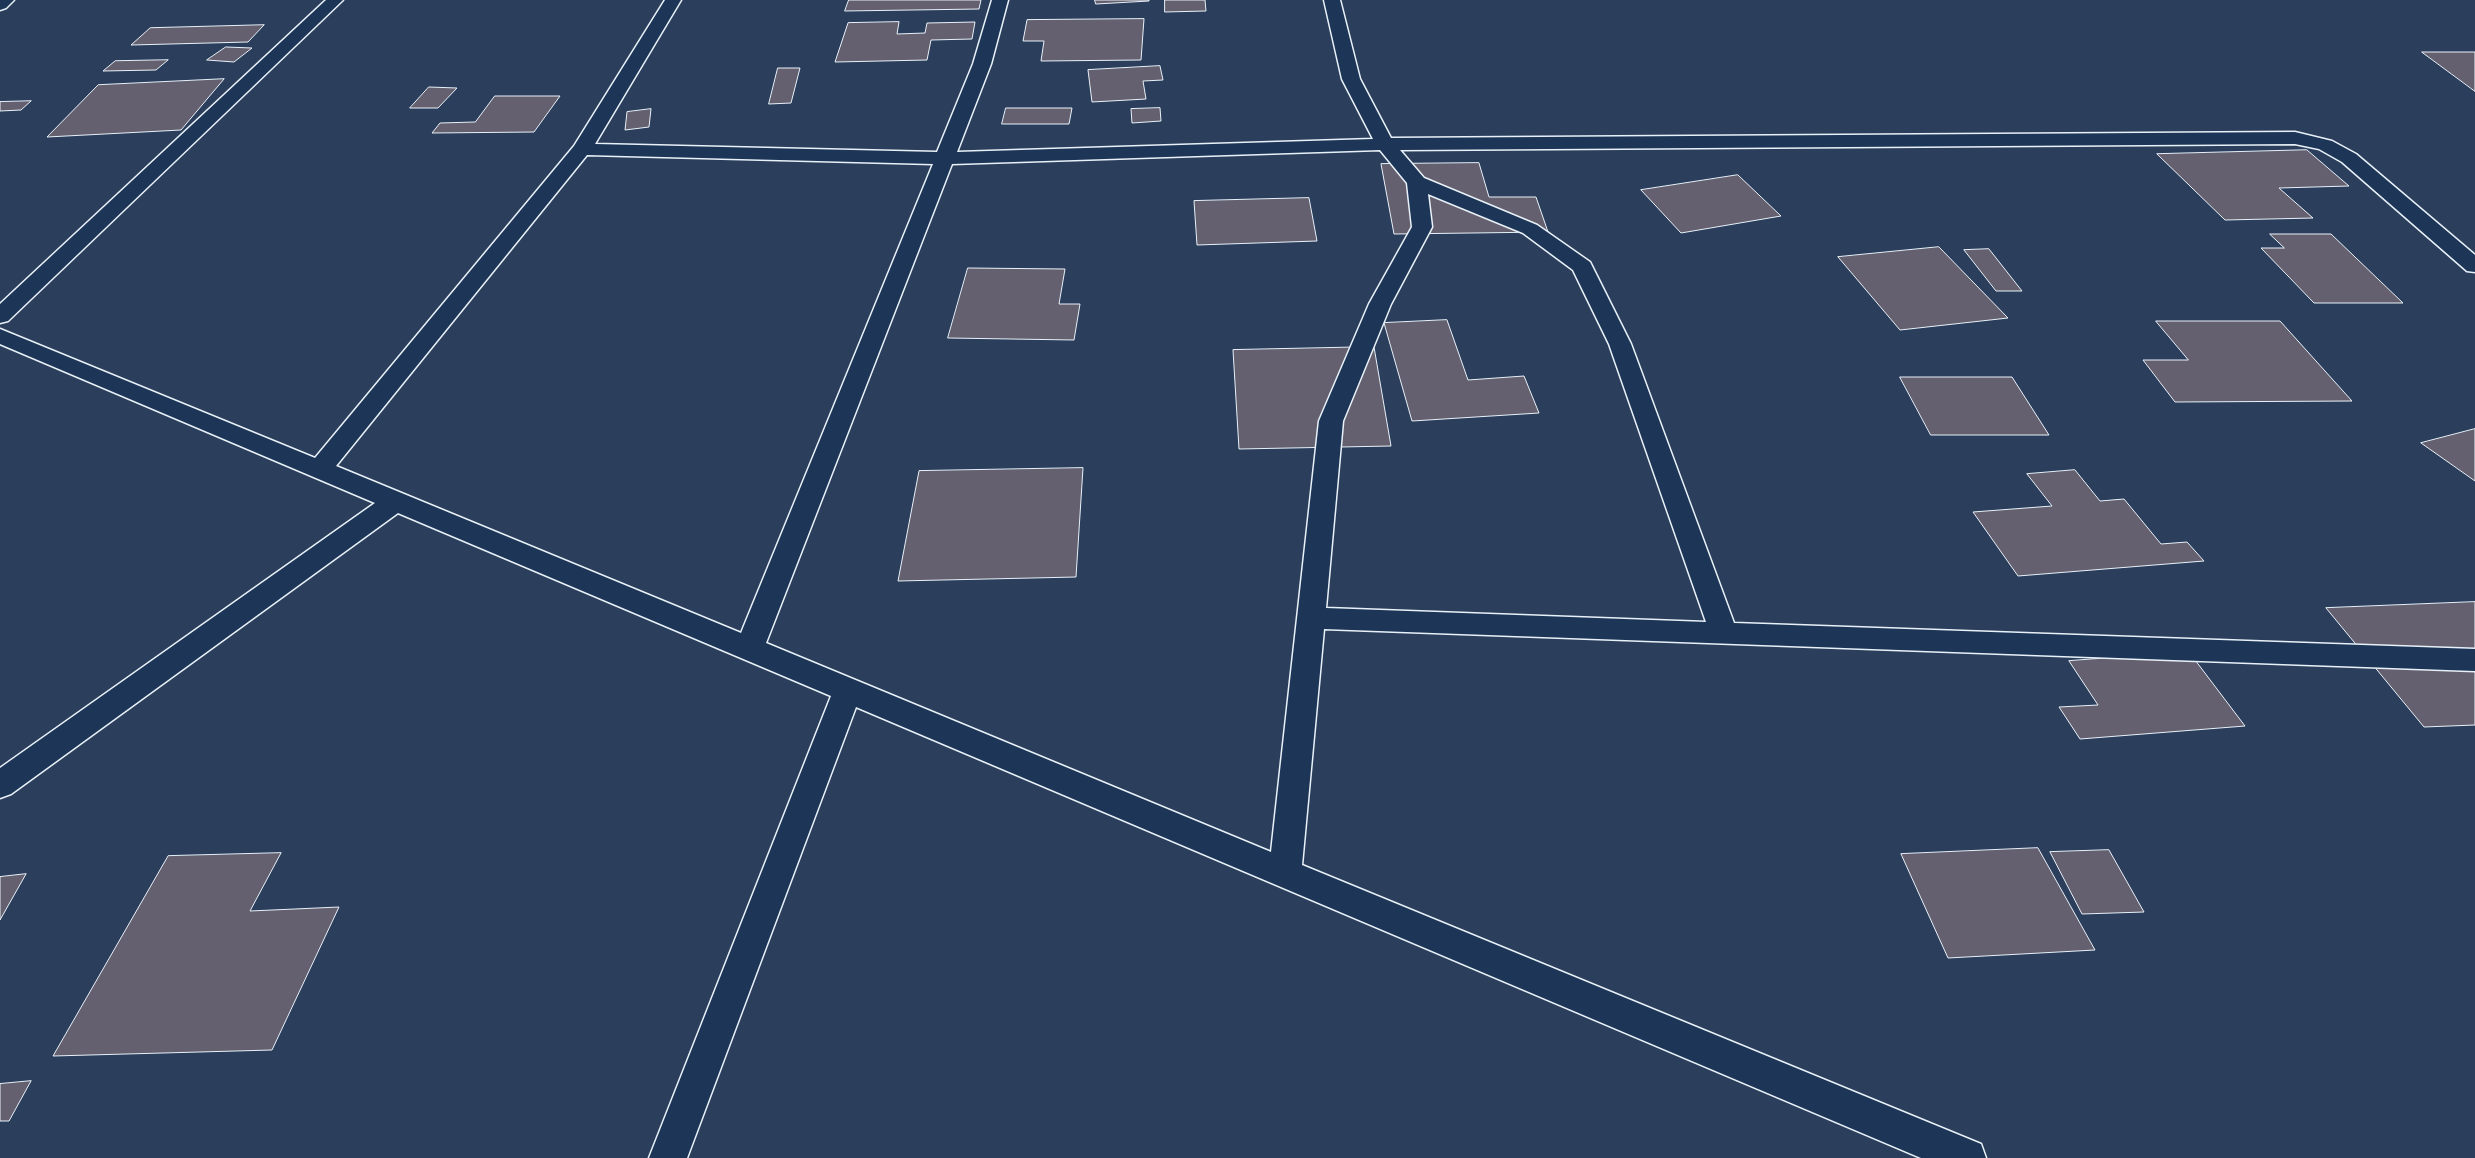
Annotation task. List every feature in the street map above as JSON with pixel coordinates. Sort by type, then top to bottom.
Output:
[{"type":"street","points":[[0,5],[6,0]]},
{"type":"street","points":[[0,316],[335,0]]},
{"type":"street","points":[[320,470],[582,149],[672,0]]},
{"type":"street","points":[[749,649],[982,64],[1000,0]]},
{"type":"street","points":[[1332,0],[1351,79],[1385,144],[1417,182],[1530,229],[1582,267],[1620,344],[1724,633]]},
{"type":"street","points":[[582,149],[944,158],[1385,144],[2295,138],[2325,145],[2350,158],[2475,266]]},
{"type":"street","points":[[1286,873],[1331,421],[1380,304],[1422,227],[1417,182]]},
{"type":"street","points":[[0,336],[1967,1158]]},
{"type":"street","points":[[0,785],[396,501]]},
{"type":"street","points":[[1312,618],[2475,660]]},
{"type":"street","points":[[668,1158],[848,690]]},
{"type":"building","points":[[849,0],[981,0],[979,9],[845,11]]},
{"type":"building","points":[[1095,0],[1149,0],[1149,1],[1096,4]]},
{"type":"building","points":[[1165,0],[1205,0],[1206,11],[1165,12]]},
{"type":"building","points":[[1144,19],[1141,60],[1041,61],[1044,41],[1023,41],[1027,20]]},
{"type":"building","points":[[899,22],[897,34],[925,33],[927,23],[975,22],[972,39],[931,40],[927,60],[835,62],[848,23]]},
{"type":"building","points":[[264,25],[248,42],[131,45],[150,28]]},
{"type":"building","points":[[226,47],[252,48],[234,62],[207,60]]},
{"type":"building","points":[[2422,52],[2475,52],[2475,91]]},
{"type":"building","points":[[168,60],[156,70],[103,71],[115,61]]},
{"type":"building","points":[[1160,66],[1163,80],[1143,81],[1146,99],[1092,102],[1088,70]]},
{"type":"building","points":[[778,68],[800,68],[791,103],[769,104]]},
{"type":"building","points":[[224,79],[181,130],[47,137],[98,85]]},
{"type":"building","points":[[429,87],[457,88],[438,108],[410,108]]},
{"type":"building","points":[[495,96],[560,96],[534,132],[432,133],[440,123],[475,122]]},
{"type":"building","points":[[31,101],[21,110],[0,111],[0,102]]},
{"type":"building","points":[[1006,108],[1072,108],[1069,124],[1002,124]]},
{"type":"building","points":[[1160,108],[1161,121],[1132,123],[1131,109]]},
{"type":"building","points":[[651,109],[649,127],[625,130],[627,112]]},
{"type":"building","points":[[2307,150],[2349,186],[2279,188],[2313,218],[2225,220],[2157,154]]},
{"type":"building","points":[[1479,163],[1489,197],[1536,197],[1548,232],[1394,234],[1381,164]]},
{"type":"building","points":[[1738,175],[1781,216],[1681,233],[1641,190]]},
{"type":"building","points":[[1309,198],[1317,241],[1197,245],[1194,201]]},
{"type":"building","points":[[2270,234],[2331,234],[2403,303],[2314,303],[2261,248],[2284,248]]},
{"type":"building","points":[[1939,247],[2008,318],[1900,330],[1838,257]]},
{"type":"building","points":[[1989,249],[2022,291],[1996,291],[1964,250]]},
{"type":"building","points":[[968,268],[1065,269],[1059,304],[1080,304],[1074,340],[948,338]]},
{"type":"building","points":[[1447,320],[1468,380],[1524,376],[1539,413],[1412,421],[1384,323]]},
{"type":"building","points":[[2156,321],[2280,321],[2352,401],[2175,402],[2143,360],[2188,360]]},
{"type":"building","points":[[1374,347],[1391,446],[1239,449],[1233,350]]},
{"type":"building","points":[[1900,377],[2012,377],[2049,435],[1931,435]]},
{"type":"building","points":[[2475,429],[2475,481],[2421,443]]},
{"type":"building","points":[[1083,468],[1076,577],[898,581],[919,471]]},
{"type":"building","points":[[2075,470],[2100,501],[2124,499],[2161,544],[2187,542],[2204,561],[2018,576],[1973,512],[2052,506],[2027,474]]},
{"type":"building","points":[[2475,602],[2475,725],[2424,727],[2326,608]]},
{"type":"building","points":[[2189,652],[2245,726],[2080,739],[2059,707],[2098,705],[2069,661]]},
{"type":"building","points":[[2038,848],[2095,950],[1948,958],[1901,854]]},
{"type":"building","points":[[2109,850],[2144,912],[2082,914],[2050,852]]},
{"type":"building","points":[[281,853],[250,911],[339,907],[272,1050],[53,1056],[168,856]]},
{"type":"building","points":[[26,874],[0,920],[0,877]]},
{"type":"building","points":[[31,1081],[9,1121],[0,1121],[0,1084]]}]
